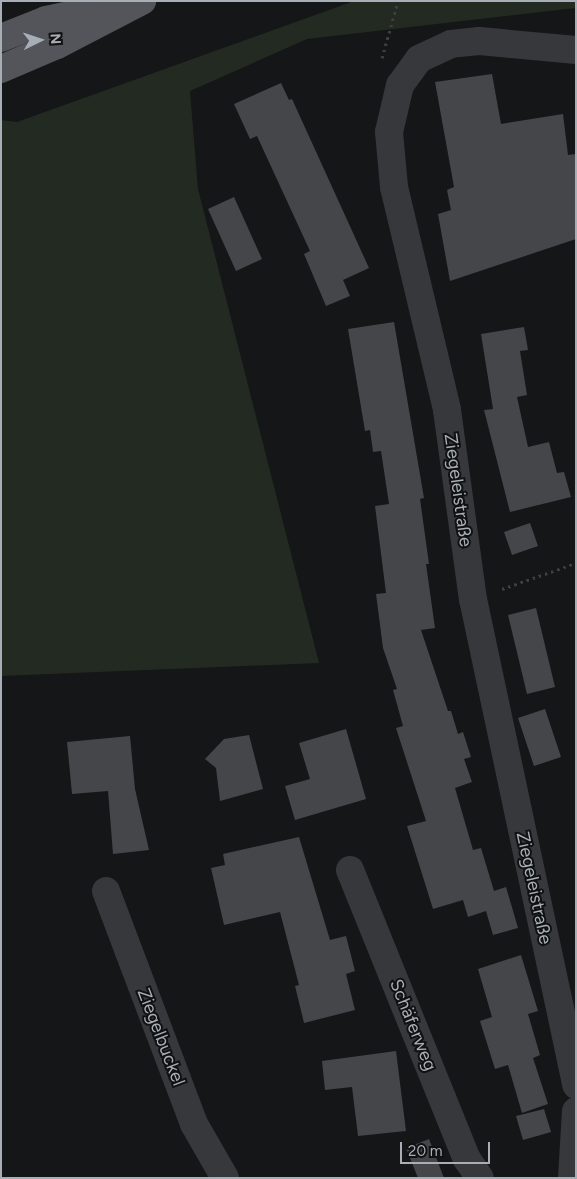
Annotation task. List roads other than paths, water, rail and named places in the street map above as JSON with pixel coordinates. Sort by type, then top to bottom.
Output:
[{"type":"main road","points":[[1,38],[46,20],[137,1]]},
{"type":"main road","points":[[1,69],[57,45],[142,1]]},
{"type":"street","name":"Ziegeleistraße","points":[[576,50],[479,41],[451,44],[419,59],[400,85],[389,132],[394,187],[447,410],[473,599],[576,1085]]},
{"type":"street","name":"Schäferweg","points":[[350,870],[467,1159],[480,1178]]},
{"type":"street","name":"Ziegelbuckel","points":[[106,890],[194,1124],[225,1178]]},
{"type":"street","points":[[572,1178],[576,1110]]}]
